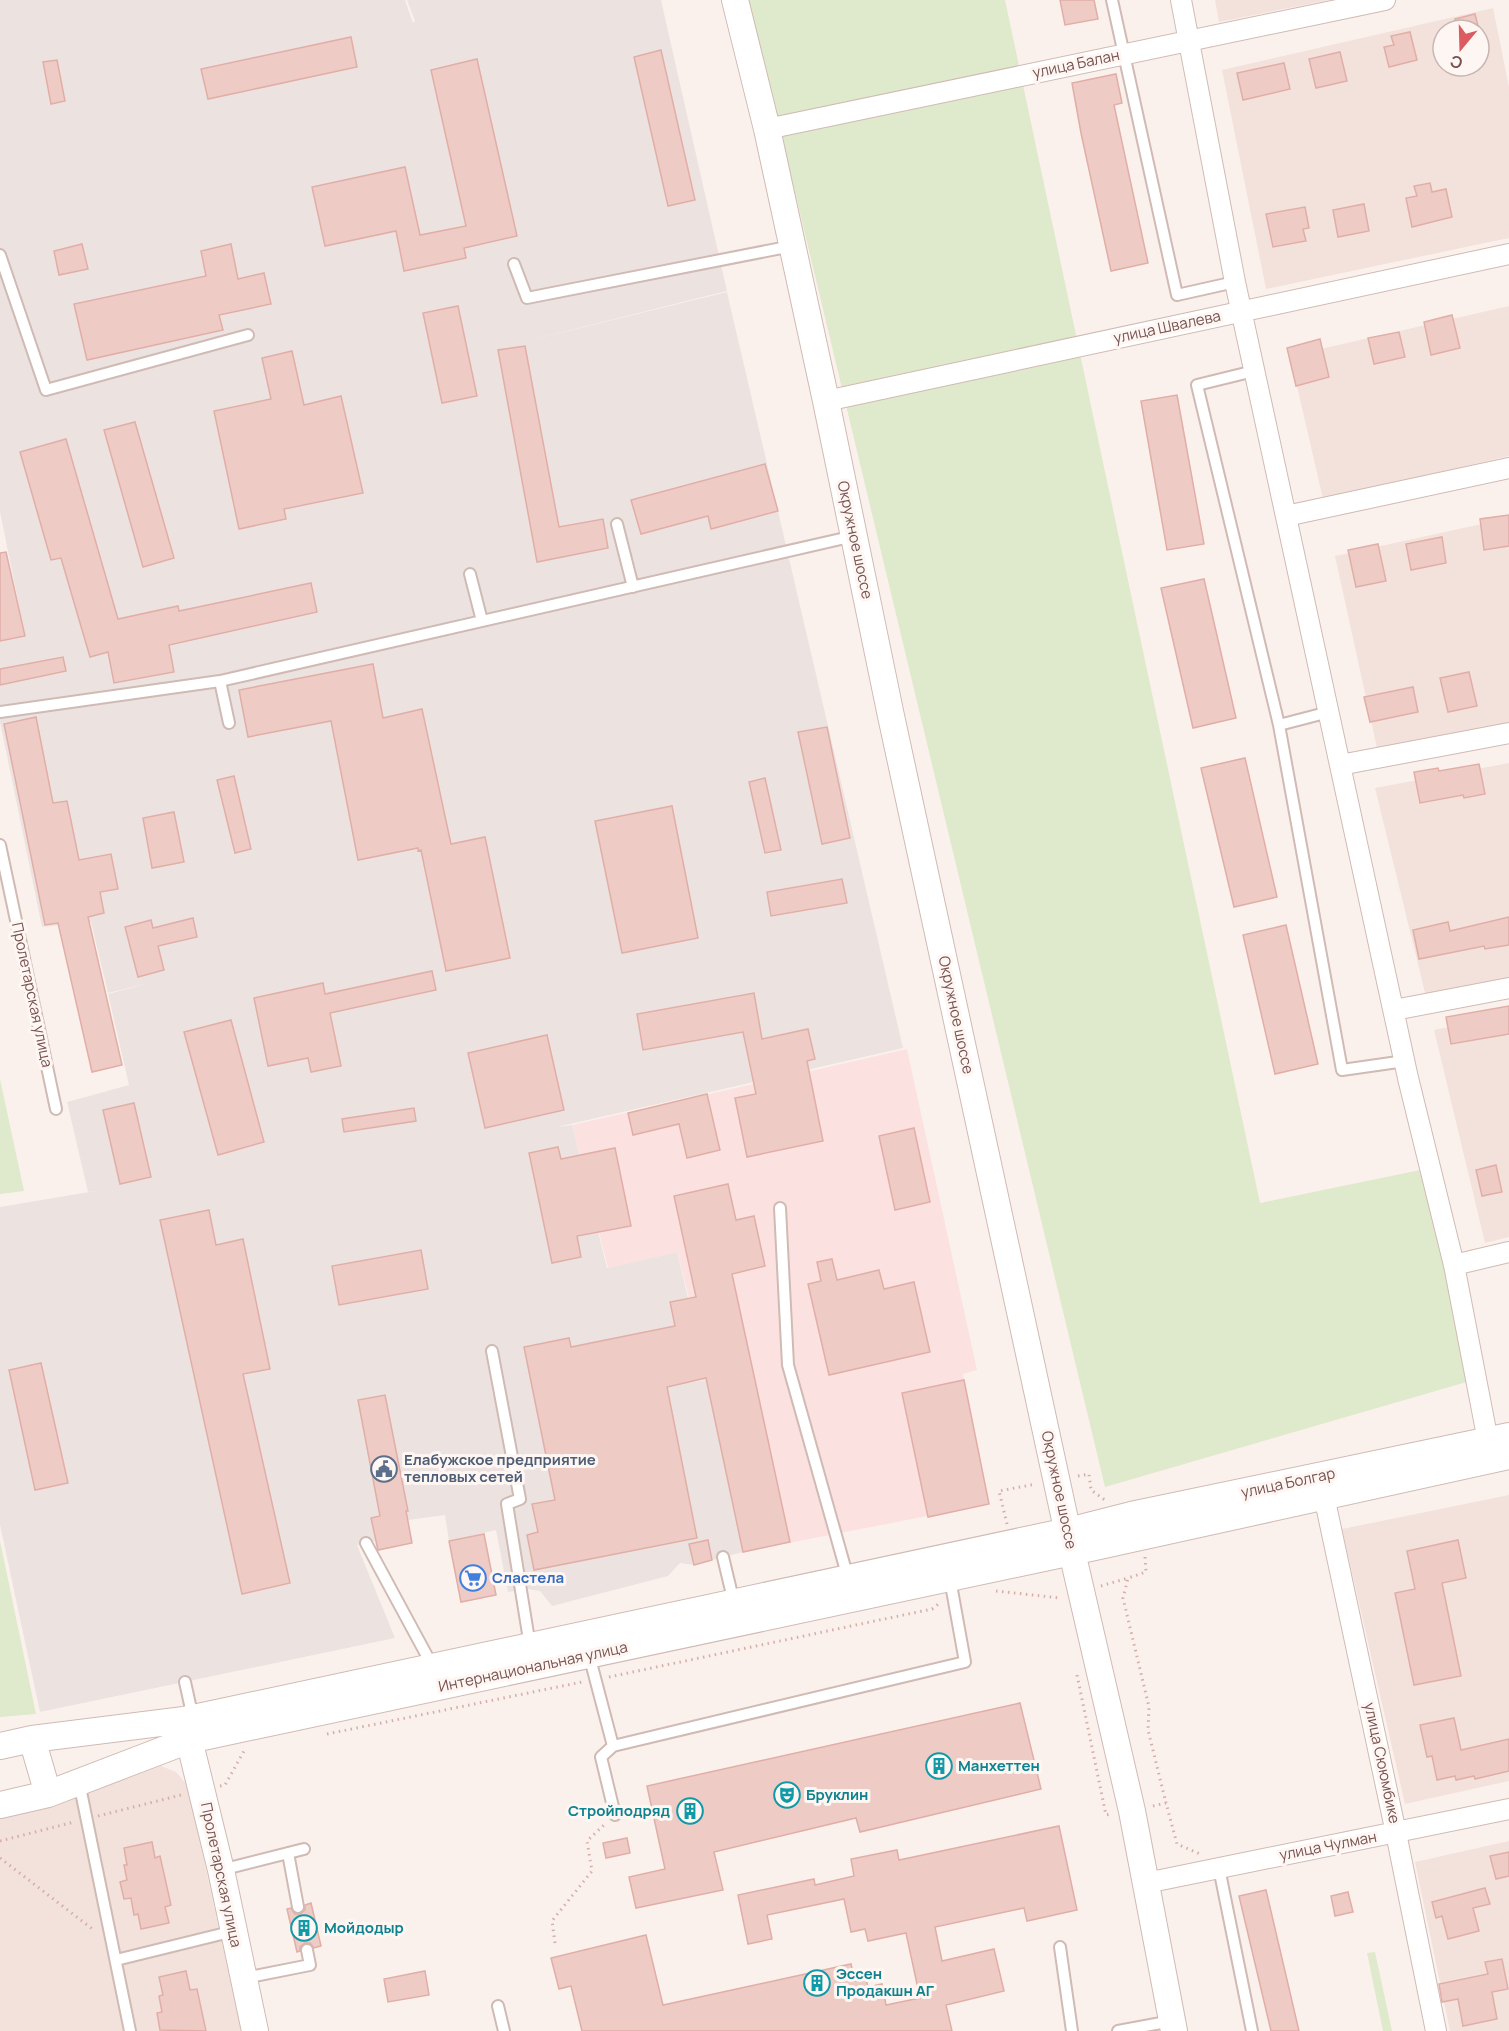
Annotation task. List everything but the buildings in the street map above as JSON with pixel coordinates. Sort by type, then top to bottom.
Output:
[{"type":"street","name":"Окружное шоссе","points":[[735,0],[767,129],[891,716],[1070,1542],[1132,1811],[1173,2026]]},
{"type":"street","points":[[1181,0],[1241,311],[1405,1061],[1498,1439]]},
{"type":"street","name":"улица Балан","points":[[767,129],[1385,0]]},
{"type":"street","name":"улица Швалева","points":[[826,401],[1509,254]]},
{"type":"street","points":[[1286,516],[1509,468]]},
{"type":"street","points":[[1340,765],[1509,733]]},
{"type":"street","points":[[1394,1010],[1509,988]]},
{"type":"street","points":[[1454,1265],[1509,1252]]},
{"type":"street","name":"улица Болгар","points":[[1070,1542],[1124,1517],[1498,1439]]},
{"type":"street","name":"улица Болгар","points":[[1070,1542],[1324,1496],[1509,1456]]},
{"type":"street","name":"улица Сююмбике","points":[[1324,1496],[1436,2031]]},
{"type":"street","name":"Интернациональная улица","points":[[0,1805],[48,1794],[79,1782],[189,1726],[433,1667],[848,1578],[1070,1542]]},
{"type":"street","name":"Интернациональная улица","points":[[0,1746],[33,1738],[189,1726],[589,1655],[951,1586],[1070,1542]]},
{"type":"street","name":"Пролетарская улица","points":[[189,1726],[255,2031]]},
{"type":"street","points":[[33,1738],[48,1794]]},
{"type":"street","name":"улица Чулман","points":[[1146,1883],[1212,1862],[1396,1833],[1509,1809]]},
{"type":"lane","points":[[1113,0],[1177,295],[1235,282]]},
{"type":"lane","points":[[514,264],[527,298],[792,246]]},
{"type":"lane","points":[[0,255],[46,390],[248,335]]},
{"type":"lane","points":[[1254,371],[1197,385],[1279,725],[1342,1070],[1405,1061]]},
{"type":"lane","points":[[617,524],[633,587]]},
{"type":"lane","points":[[0,712],[220,681],[854,536]]},
{"type":"lane","points":[[470,574],[482,621]]},
{"type":"lane","points":[[220,681],[229,723]]},
{"type":"lane","points":[[1279,725],[1329,712]]},
{"type":"lane","name":"Пролетарская улица","points":[[0,845],[56,1109]]},
{"type":"lane","points":[[780,1208],[788,1365],[848,1578]]},
{"type":"lane","points":[[492,1351],[520,1499],[507,1504],[530,1646]]},
{"type":"lane","points":[[366,1543],[433,1667]]},
{"type":"lane","points":[[723,1557],[734,1603]]},
{"type":"lane","points":[[615,1815],[601,1757],[613,1746],[965,1662],[951,1586]]},
{"type":"lane","points":[[589,1655],[613,1746]]},
{"type":"lane","points":[[185,1682],[189,1726]]},
{"type":"lane","points":[[79,1782],[130,2031]]},
{"type":"lane","points":[[220,1870],[304,1849]]},
{"type":"lane","points":[[288,1853],[298,1906]]},
{"type":"lane","points":[[1212,1862],[1252,2031]]},
{"type":"lane","points":[[116,1960],[234,1931]]},
{"type":"lane","points":[[1060,1947],[1072,2031]]},
{"type":"lane","points":[[244,1978],[310,1965],[307,1950]]},
{"type":"lane","points":[[498,2006],[504,2031]]},
{"type":"lane","points":[[1118,2031],[1173,2026]]},
{"type":"path","points":[[1144,1551],[1146,1572],[1128,1578],[1123,1598],[1149,1707],[1148,1730],[1177,1844],[1212,1862]]},
{"type":"path","points":[[322,1735],[932,1609],[951,1586]]},
{"type":"path","points":[[992,1590],[1061,1598]]},
{"type":"path","points":[[1075,1667],[1106,1815],[1166,1803]]},
{"type":"path","points":[[202,1790],[225,1785],[242,1751],[254,1749]]},
{"type":"path","points":[[555,1943],[552,1921],[592,1871],[587,1841],[615,1815]]},
{"type":"path","points":[[0,1858],[113,1945]]},
{"type":"shaded area","points":[[0,0],[405,0],[413,23],[415,21],[407,0],[661,0],[727,291],[490,350],[727,292],[903,1048],[557,1127],[572,1125],[607,1268],[677,1252],[688,1298],[669,1302],[687,1383],[706,1380],[743,1552],[694,1565],[680,1563],[668,1576],[552,1606],[540,1591],[528,1589],[508,1592],[496,1530],[449,1541],[445,1515],[408,1520],[412,1543],[377,1550],[375,1541],[357,1545],[395,1638],[40,1712],[0,1525],[0,1207],[95,1191],[88,1192],[67,1102],[129,1085],[108,994],[149,983],[108,993],[91,922],[42,927],[0,722],[0,641],[25,635],[0,512]]},
{"type":"shaded area","points":[[1215,0],[1329,0],[1219,22]]},
{"type":"shaded area","points":[[1493,8],[1509,87],[1509,238],[1266,289],[1222,70],[1431,22],[1431,78],[1491,78],[1491,18],[1449,18]]},
{"type":"shaded area","points":[[1509,306],[1509,456],[1323,499],[1290,356]]},
{"type":"shaded area","points":[[1509,518],[1509,734],[1380,762],[1335,556]]},
{"type":"shaded area","points":[[1509,763],[1509,981],[1426,997],[1375,788]]},
{"type":"shaded area","points":[[1509,1015],[1509,1237],[1485,1243],[1434,1030]]},
{"type":"shaded area","points":[[907,1049],[977,1370],[963,1374],[989,1504],[743,1552],[706,1379],[687,1382],[670,1303],[689,1298],[677,1252],[608,1268],[572,1125]]},
{"type":"shaded area","points":[[1509,1495],[1509,1781],[1405,1804],[1342,1529]]},
{"type":"shaded area","points":[[161,1766],[176,1772],[188,1786],[241,2031],[0,2031],[0,1811],[127,1779]]},
{"type":"shaded area","points":[[1509,1841],[1509,2031],[1450,2031],[1415,1862]]},
{"type":"green space","points":[[749,0],[1005,0],[1260,1203],[1425,1169],[1470,1381],[1105,1487]]},
{"type":"green space","points":[[0,1079],[24,1191],[0,1194]]},
{"type":"green space","points":[[0,1541],[36,1714],[0,1717]]},
{"type":"green space","points":[[1375,1952],[1392,2031],[1383,2031],[1367,1953]]},
{"type":"place","name":"Елабужское предприятие тепловых сетей","points":[[384,1469]]},
{"type":"place","name":"Сластела","points":[[473,1578]]},
{"type":"place","name":"Манхеттен","points":[[939,1766]]},
{"type":"place","name":"Бруклин","points":[[787,1795]]},
{"type":"place","name":"Стройподряд","points":[[690,1811]]},
{"type":"place","name":"Мойдодыр","points":[[304,1928]]},
{"type":"place","name":"Эссен Продакшн АГ","points":[[817,1983]]}]
